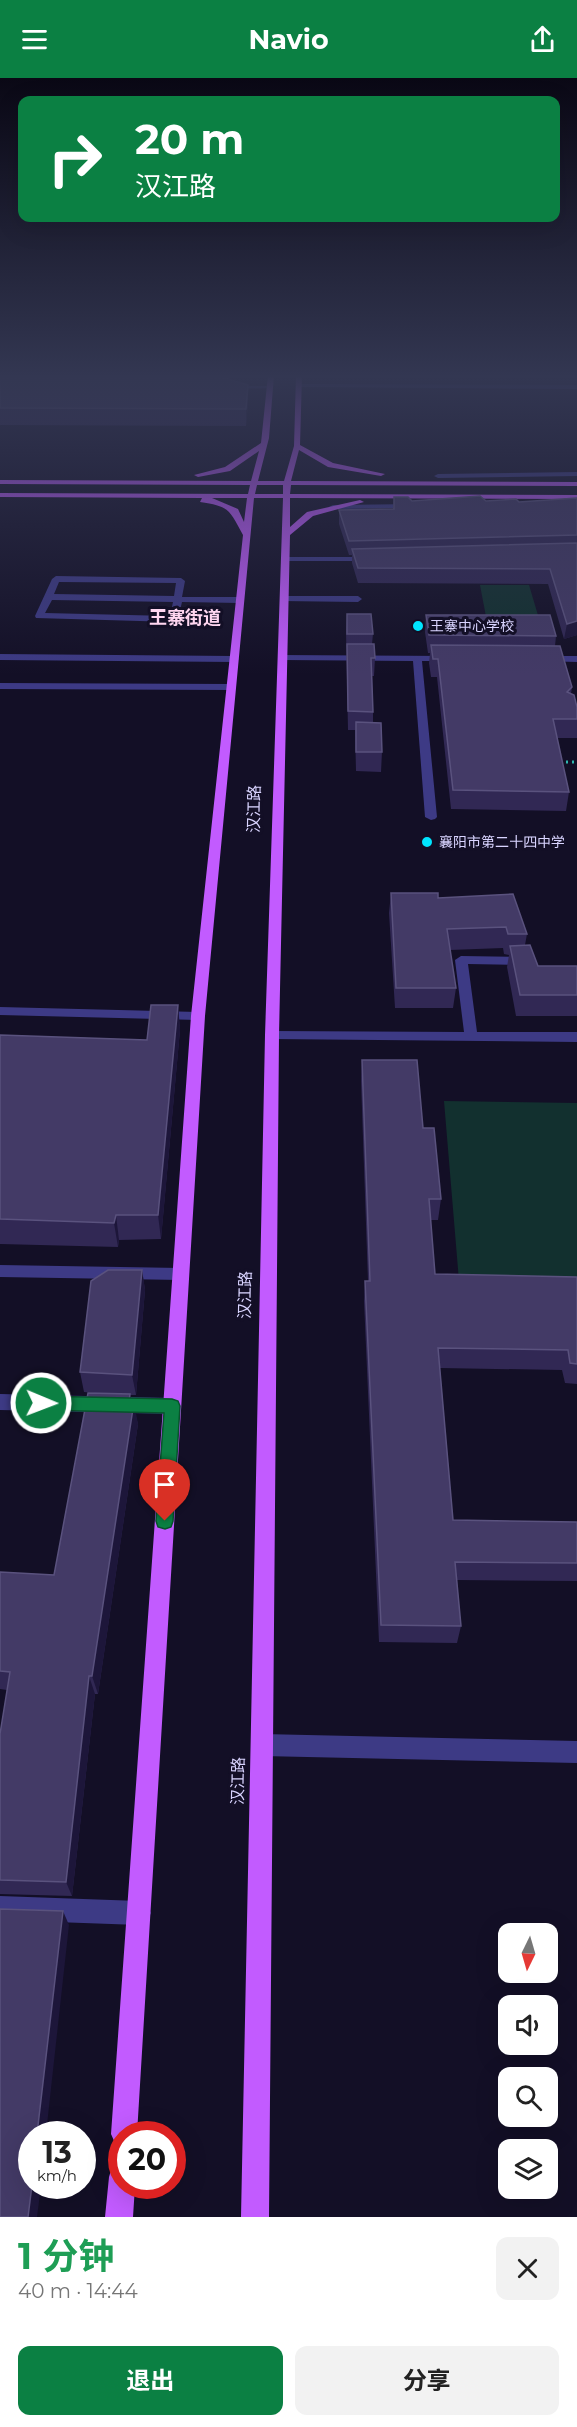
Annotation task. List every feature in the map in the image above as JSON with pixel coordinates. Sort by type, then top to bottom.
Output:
[{"type":"main road","points":[[141,482],[201,475]]},
{"type":"main road","name":"汉江路","points":[[125,2121],[198,1016],[240,600],[252,488],[256,475]]},
{"type":"main road","name":"汉江路","points":[[255,2217],[272,1035],[285,535],[287,488],[290,475]]},
{"type":"main road","points":[[401,475],[486,477],[575,484]]},
{"type":"main road","points":[[0,482],[141,482],[252,488],[575,484]]},
{"type":"main road","points":[[0,495],[128,495],[287,488],[410,495],[577,497]]},
{"type":"main road","points":[[128,495],[211,500],[236,511],[247,536]]},
{"type":"main road","points":[[285,535],[310,514],[333,507],[410,495]]},
{"type":"main road","points":[[119,2217],[120,2199]]},
{"type":"street","points":[[438,476],[520,475]]},
{"type":"street","points":[[333,507],[577,503]]},
{"type":"street","points":[[285,559],[377,559]]},
{"type":"street","points":[[56,579],[181,581],[174,619],[39,616],[49,597],[56,579]]},
{"type":"street","points":[[49,597],[240,600]]},
{"type":"street","points":[[284,599],[358,599]]},
{"type":"street","points":[[0,657],[234,659]]},
{"type":"street","points":[[282,657],[462,658]]},
{"type":"street","points":[[417,658],[431,816]]},
{"type":"street","points":[[530,659],[577,659]]},
{"type":"street","points":[[0,686],[231,687]]},
{"type":"street","points":[[471,1036],[461,960],[523,961]]},
{"type":"street","points":[[0,1011],[198,1016]]},
{"type":"street","points":[[272,1035],[577,1037]]},
{"type":"street","points":[[0,1271],[181,1274]]},
{"type":"street","points":[[0,1402],[172,1406]]},
{"type":"street","points":[[262,1745],[577,1752]]},
{"type":"street","points":[[0,1908],[139,1912]]},
{"type":"path","points":[[556,762],[577,762]]},
{"type":"green space","points":[[480,585],[529,585],[540,622],[487,622]]},
{"type":"green space","points":[[444,1101],[577,1103],[577,1283],[459,1281]]},
{"type":"building","points":[[480,496],[486,501],[516,499],[519,502],[577,498],[577,535],[349,541],[339,510],[394,509],[394,497],[408,497],[412,501]]},
{"type":"building","points":[[577,543],[577,621],[567,624],[550,569],[358,568],[352,549]]},
{"type":"building","points":[[347,614],[371,614],[373,634],[347,634]]},
{"type":"building","points":[[426,615],[550,615],[556,636],[429,635]]},
{"type":"building","points":[[347,644],[374,644],[375,658],[371,658],[373,712],[348,711]]},
{"type":"building","points":[[431,645],[560,646],[572,687],[567,692],[574,695],[577,707],[577,719],[553,719],[569,792],[453,790],[438,659],[433,659]]},
{"type":"building","points":[[356,722],[381,723],[382,752],[356,752]]},
{"type":"building","points":[[391,893],[438,893],[438,898],[513,894],[527,934],[508,934],[506,927],[447,929],[456,988],[396,988]]},
{"type":"building","points":[[530,945],[538,966],[577,966],[577,995],[520,995],[510,946]]},
{"type":"building","points":[[151,1005],[178,1005],[158,1215],[116,1215],[114,1223],[0,1219],[0,1035],[147,1040]]},
{"type":"building","points":[[362,1060],[417,1060],[423,1128],[434,1128],[441,1199],[429,1199],[435,1274],[577,1277],[577,1364],[570,1363],[568,1350],[438,1348],[453,1520],[577,1522],[577,1563],[455,1562],[461,1626],[381,1625],[365,1281],[370,1281]]},
{"type":"building","points":[[108,1270],[142,1270],[132,1375],[80,1372],[91,1281]]},
{"type":"building","points":[[88,1393],[130,1394],[129,1402],[134,1402],[92,1676],[89,1676],[66,1882],[0,1880],[0,1734],[10,1672],[0,1671],[0,1572],[54,1575]]},
{"type":"building","points":[[0,1909],[63,1911],[39,2121],[18,2121],[18,2199],[30,2199],[28,2217],[0,2217]]},
{"type":"place","name":"王寨中心学校","points":[[418,626]]},
{"type":"place","name":"襄阳市第二十四中学","points":[[427,842]]},
{"type":"district","name":"王寨街道","points":[[185,618]]},
{"type":"route","points":[[41,1403],[172,1406],[165,1521]]}]
